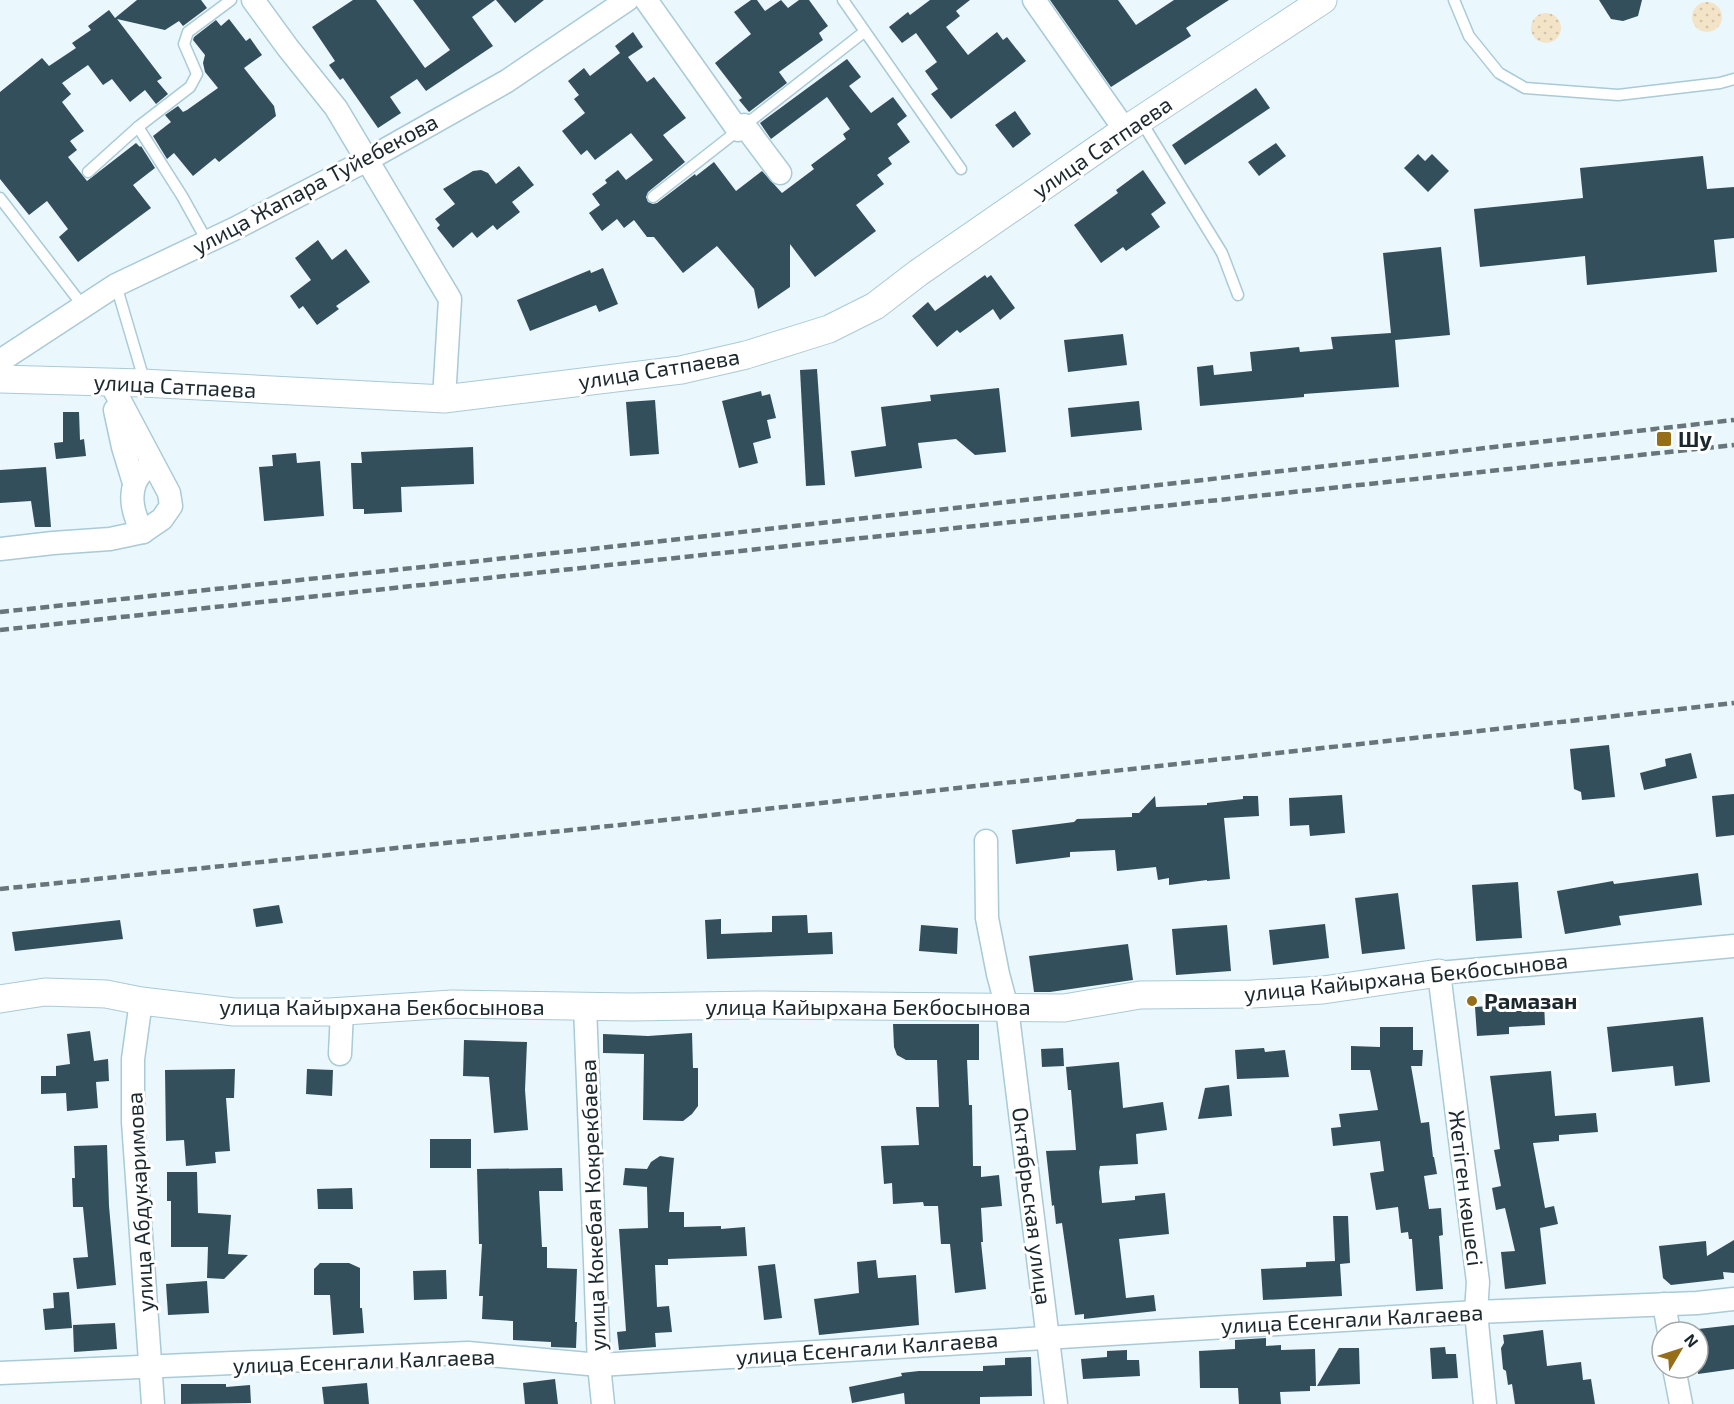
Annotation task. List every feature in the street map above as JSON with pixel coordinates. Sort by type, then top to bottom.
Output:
[{"type":"street","points":[[253,0],[336,108],[450,299],[444,399]]},
{"type":"street","name":"улица Жапара Туйебекова","points":[[0,361],[116,285],[368,160],[507,81],[627,0]]},
{"type":"street","points":[[646,0],[741,128],[780,173]]},
{"type":"street","points":[[1034,0],[1133,125]]},
{"type":"street","name":"улица Сатпаева","points":[[0,380],[145,383],[444,399],[681,370],[746,355],[829,329],[875,306],[918,273],[1133,125],[1323,0]]},
{"type":"street","points":[[0,549],[110,539],[143,532],[162,519],[171,506],[169,493],[110,382]]},
{"type":"street","points":[[110,382],[123,447],[134,483],[132,502],[135,519],[143,532]]},
{"type":"street","points":[[134,483],[141,472],[153,465]]},
{"type":"street","name":"Октябрьская улица","points":[[986,841],[987,918],[1007,1008],[1056,1404]]},
{"type":"street","name":"улица Кайырхана Бекбосынова","points":[[0,999],[45,992],[106,994],[141,1001],[234,1012],[342,1011],[452,1004],[1064,1008],[1140,995],[1252,994],[1323,990],[1439,973],[1734,946]]},
{"type":"street","name":"Жетіген көшесі","points":[[1439,973],[1478,1282],[1476,1312],[1485,1404]]},
{"type":"street","name":"улица Абдукаримова","points":[[141,1001],[133,1059],[133,1122],[153,1404]]},
{"type":"street","name":"улица Кокебая Кокрекбаева","points":[[585,1006],[599,1365],[603,1404]]},
{"type":"street","points":[[340,1054],[342,1011]]},
{"type":"street","name":"улица Есенгали Калгаева","points":[[0,1373],[468,1353],[599,1365],[1476,1312],[1734,1299]]},
{"type":"street","points":[[1665,1304],[1667,1320]]},
{"type":"street","points":[[1676,1380],[1681,1404]]},
{"type":"lane","points":[[88,172],[138,127],[190,87],[197,74],[184,44],[189,32],[231,0]]},
{"type":"lane","points":[[843,0],[961,169]]},
{"type":"lane","points":[[1454,0],[1469,36],[1499,73],[1525,88],[1618,95],[1720,83],[1734,79]]},
{"type":"lane","points":[[653,197],[864,32]]},
{"type":"lane","points":[[1133,125],[1222,253],[1238,296]]},
{"type":"lane","points":[[138,127],[182,196],[207,241]]},
{"type":"lane","points":[[0,198],[83,306]]},
{"type":"lane","points":[[116,285],[145,383]]},
{"type":"shaded area","points":[[1707,2],[1713,3],[1721,11],[1721,23],[1713,31],[1707,32],[1701,31],[1693,23],[1692,17],[1693,11],[1701,3]]},
{"type":"shaded area","points":[[1546,13],[1552,14],[1560,22],[1560,34],[1552,42],[1546,43],[1540,42],[1532,34],[1531,28],[1532,22],[1540,14]]},
{"type":"building","points":[[137,0],[201,0],[207,8],[183,26],[179,21],[165,30],[117,19],[162,78],[157,81],[168,94],[156,104],[145,90],[130,102],[112,79],[103,85],[88,65],[62,83],[71,94],[62,102],[84,131],[70,141],[77,150],[68,157],[87,181],[136,143],[141,146],[155,168],[133,185],[151,208],[78,262],[59,237],[68,229],[47,201],[29,215],[0,179],[0,92],[42,58],[49,66],[76,48],[72,43],[91,30],[88,26],[109,10],[115,18]]},
{"type":"building","points":[[353,0],[376,0],[425,68],[450,50],[413,0],[495,0],[472,17],[493,46],[426,91],[417,79],[390,97],[401,113],[378,128],[343,78],[340,80],[329,65],[335,61],[312,27]]},
{"type":"building","points":[[496,0],[544,0],[515,23]]},
{"type":"building","points":[[751,0],[757,0],[765,11],[781,0],[788,8],[799,0],[809,0],[828,26],[819,33],[823,40],[779,72],[787,83],[749,112],[739,100],[742,98],[715,63],[751,34],[734,12]]},
{"type":"building","points":[[930,0],[970,0],[956,11],[960,16],[946,27],[968,55],[997,32],[1003,40],[1007,37],[1026,61],[951,119],[931,94],[938,89],[925,71],[937,62],[916,33],[902,43],[889,27],[908,12],[910,15]]},
{"type":"building","points":[[1050,0],[1118,0],[1136,25],[1174,0],[1229,0],[1186,28],[1191,36],[1111,87]]},
{"type":"building","points":[[1599,0],[1642,0],[1638,16],[1623,21],[1611,19]]},
{"type":"building","points":[[229,19],[246,41],[250,38],[262,55],[244,68],[274,106],[276,116],[219,162],[215,158],[193,176],[174,153],[167,159],[153,136],[171,122],[165,115],[178,106],[183,112],[187,110],[218,88],[205,72],[203,63],[205,55],[193,40],[216,20],[221,26]]},
{"type":"building","points":[[633,32],[643,47],[628,57],[647,82],[654,77],[686,118],[663,135],[685,162],[648,192],[646,197],[648,202],[657,203],[714,162],[736,191],[762,171],[782,193],[814,169],[811,165],[846,139],[843,134],[850,129],[827,97],[771,139],[760,123],[847,59],[861,77],[849,86],[871,113],[893,97],[907,116],[897,124],[910,142],[888,158],[892,164],[877,175],[884,184],[856,205],[876,231],[815,277],[790,244],[790,287],[758,309],[754,289],[717,246],[683,273],[654,237],[647,237],[634,220],[624,228],[617,219],[602,231],[589,213],[600,205],[592,194],[607,183],[605,180],[618,170],[626,180],[653,160],[631,133],[595,160],[587,150],[581,155],[562,131],[585,113],[574,99],[579,95],[568,81],[584,68],[590,76],[620,53],[615,46]]},
{"type":"building","points":[[1256,88],[1270,108],[1185,165],[1172,145]]},
{"type":"building","points":[[1015,111],[1031,134],[1013,148],[995,125]]},
{"type":"building","points":[[1276,143],[1286,156],[1259,176],[1248,162]]},
{"type":"building","points":[[1418,154],[1425,161],[1432,154],[1449,171],[1428,192],[1404,168]]},
{"type":"building","points":[[1703,156],[1707,189],[1734,187],[1734,238],[1714,240],[1717,272],[1587,285],[1585,256],[1480,267],[1474,209],[1583,198],[1580,168]]},
{"type":"building","points":[[519,166],[534,185],[512,202],[520,212],[497,230],[493,225],[477,238],[472,232],[453,248],[437,228],[440,225],[435,219],[455,204],[443,189],[473,171],[481,170],[488,173],[496,184]]},
{"type":"building","points":[[1143,170],[1166,203],[1151,214],[1160,227],[1126,251],[1123,247],[1101,263],[1074,225],[1118,193],[1116,190]]},
{"type":"building","points":[[318,240],[332,260],[346,249],[370,282],[336,306],[339,309],[317,325],[303,306],[299,309],[290,296],[311,280],[295,258]]},
{"type":"building","points":[[1441,247],[1450,335],[1395,340],[1399,387],[1304,394],[1304,397],[1200,406],[1197,367],[1213,365],[1214,375],[1252,371],[1250,352],[1299,347],[1300,352],[1333,349],[1331,337],[1391,333],[1383,253]]},
{"type":"building","points":[[603,268],[618,304],[599,312],[596,305],[530,331],[517,300],[590,270],[591,273]]},
{"type":"building","points":[[985,275],[987,278],[991,275],[1015,308],[1000,320],[993,309],[960,333],[957,330],[937,347],[912,316],[928,302],[935,311]]},
{"type":"building","points":[[1123,334],[1127,365],[1068,372],[1064,340]]},
{"type":"building","points":[[817,369],[825,485],[806,486],[800,370]]},
{"type":"building","points":[[999,388],[1006,452],[975,455],[956,439],[918,443],[922,468],[855,477],[851,451],[886,446],[881,407],[931,401],[930,395]]},
{"type":"building","points":[[761,391],[762,396],[770,394],[776,418],[767,420],[771,438],[753,443],[758,463],[739,468],[722,401]]},
{"type":"building","points":[[655,400],[659,454],[630,456],[626,402]]},
{"type":"building","points":[[1139,401],[1142,430],[1071,437],[1068,408]]},
{"type":"building","points":[[63,412],[79,412],[80,440],[84,439],[86,456],[56,459],[54,443],[63,442]]},
{"type":"building","points":[[473,447],[474,484],[401,487],[402,512],[364,514],[364,509],[353,509],[351,463],[362,463],[361,452]]},
{"type":"building","points":[[296,453],[297,463],[320,461],[324,516],[264,521],[259,467],[273,466],[272,455]]},
{"type":"building","points":[[46,467],[51,527],[35,527],[31,501],[0,503],[0,470]]},
{"type":"building","points":[[1609,745],[1615,797],[1582,800],[1581,792],[1574,789],[1570,749]]},
{"type":"building","points":[[1691,753],[1697,778],[1644,790],[1640,773],[1666,766],[1665,759]]},
{"type":"building","points":[[1734,794],[1734,835],[1716,837],[1712,796]]},
{"type":"building","points":[[1342,795],[1345,833],[1310,836],[1309,825],[1290,826],[1289,798]]},
{"type":"building","points":[[1155,796],[1156,807],[1207,805],[1207,803],[1243,799],[1243,796],[1258,796],[1259,816],[1224,818],[1230,879],[1169,885],[1169,878],[1158,880],[1156,867],[1117,871],[1115,850],[1070,852],[1070,857],[1016,864],[1012,830],[1074,822],[1077,819],[1132,817],[1132,813],[1139,813]]},
{"type":"building","points":[[1698,873],[1702,905],[1619,916],[1621,925],[1565,934],[1557,891],[1613,881],[1614,884]]},
{"type":"building","points":[[1518,882],[1522,938],[1476,941],[1472,885]]},
{"type":"building","points":[[1398,893],[1405,949],[1362,954],[1355,898]]},
{"type":"building","points":[[279,905],[283,923],[256,927],[253,909]]},
{"type":"building","points":[[807,915],[808,933],[832,932],[833,954],[707,959],[705,920],[721,919],[721,934],[772,932],[772,916]]},
{"type":"building","points":[[120,920],[123,939],[15,951],[12,932]]},
{"type":"building","points":[[1325,924],[1329,958],[1273,965],[1269,930]]},
{"type":"building","points":[[921,925],[958,928],[957,954],[919,951]]},
{"type":"building","points":[[1227,925],[1231,971],[1176,975],[1172,929]]},
{"type":"building","points":[[1128,944],[1133,980],[1050,992],[1034,992],[1029,956]]},
{"type":"building","points":[[1544,1002],[1545,1025],[1509,1027],[1509,1034],[1477,1036],[1475,1007]]},
{"type":"building","points":[[1703,1017],[1710,1082],[1675,1086],[1673,1066],[1612,1072],[1607,1027]]},
{"type":"building","points":[[893,1024],[979,1024],[979,1060],[967,1060],[969,1105],[972,1105],[973,1166],[981,1166],[981,1177],[999,1175],[1002,1206],[981,1208],[983,1242],[981,1242],[986,1289],[955,1293],[950,1244],[941,1244],[938,1206],[924,1206],[923,1202],[893,1204],[892,1183],[884,1184],[881,1146],[919,1145],[916,1107],[939,1107],[937,1060],[906,1060],[897,1055],[894,1047]]},
{"type":"building","points":[[1380,1027],[1413,1027],[1413,1050],[1423,1050],[1422,1066],[1411,1066],[1421,1123],[1429,1122],[1437,1174],[1424,1176],[1429,1209],[1441,1208],[1443,1235],[1439,1236],[1443,1289],[1416,1291],[1412,1239],[1409,1239],[1408,1232],[1401,1233],[1398,1207],[1376,1210],[1370,1173],[1384,1171],[1380,1141],[1333,1146],[1331,1128],[1341,1127],[1339,1114],[1378,1110],[1370,1070],[1351,1070],[1351,1046],[1380,1047]]},
{"type":"building","points":[[90,1031],[94,1061],[108,1059],[109,1081],[96,1082],[98,1108],[67,1111],[66,1093],[41,1094],[41,1076],[56,1076],[56,1066],[70,1064],[67,1034]]},
{"type":"building","points":[[692,1033],[693,1068],[698,1068],[698,1106],[683,1121],[643,1120],[644,1054],[603,1053],[603,1034],[648,1036]]},
{"type":"building","points":[[464,1040],[527,1042],[525,1090],[528,1130],[494,1133],[489,1077],[463,1076]]},
{"type":"building","points":[[1063,1048],[1064,1066],[1042,1067],[1041,1049]]},
{"type":"building","points":[[1264,1048],[1265,1052],[1285,1050],[1289,1077],[1237,1079],[1235,1050]]},
{"type":"building","points":[[1119,1062],[1123,1108],[1163,1102],[1167,1130],[1136,1134],[1138,1164],[1100,1166],[1102,1203],[1135,1200],[1135,1196],[1165,1193],[1169,1234],[1119,1239],[1126,1298],[1154,1295],[1156,1311],[1084,1319],[1084,1314],[1075,1315],[1062,1223],[1056,1224],[1054,1205],[1052,1206],[1046,1151],[1076,1150],[1071,1090],[1068,1090],[1066,1067]]},
{"type":"building","points":[[235,1069],[234,1098],[226,1098],[230,1151],[215,1152],[216,1163],[186,1166],[184,1140],[166,1141],[165,1070]]},
{"type":"building","points":[[307,1069],[333,1070],[332,1096],[306,1094]]},
{"type":"building","points":[[1551,1071],[1555,1116],[1596,1113],[1598,1132],[1559,1135],[1559,1141],[1533,1143],[1545,1208],[1554,1206],[1558,1224],[1540,1228],[1546,1284],[1505,1289],[1501,1252],[1515,1251],[1505,1208],[1496,1210],[1492,1188],[1501,1186],[1494,1150],[1500,1149],[1490,1076]]},
{"type":"building","points":[[1229,1085],[1232,1116],[1198,1119],[1205,1088]]},
{"type":"building","points":[[430,1139],[471,1139],[471,1168],[430,1168]]},
{"type":"building","points":[[107,1145],[109,1206],[116,1285],[77,1289],[73,1258],[88,1257],[83,1207],[73,1207],[74,1146]]},
{"type":"building","points":[[660,1156],[674,1158],[669,1212],[684,1212],[684,1227],[721,1226],[721,1229],[745,1227],[747,1256],[668,1259],[668,1265],[655,1265],[657,1307],[669,1306],[672,1332],[655,1333],[656,1347],[619,1350],[617,1332],[626,1331],[619,1229],[648,1228],[647,1187],[623,1185],[625,1168],[647,1169],[651,1162]]},
{"type":"building","points":[[562,1168],[563,1191],[539,1191],[542,1247],[547,1247],[547,1268],[577,1269],[576,1348],[551,1347],[551,1342],[513,1340],[513,1321],[482,1319],[483,1296],[479,1296],[482,1244],[479,1244],[477,1169]]},
{"type":"building","points":[[167,1172],[197,1172],[198,1213],[231,1215],[228,1254],[248,1255],[224,1279],[207,1278],[208,1247],[171,1247],[171,1201],[167,1201]]},
{"type":"building","points":[[352,1188],[353,1209],[318,1209],[317,1189]]},
{"type":"building","points":[[1333,1216],[1348,1216],[1350,1263],[1340,1264],[1342,1296],[1263,1300],[1261,1269],[1306,1267],[1306,1262],[1335,1261]]},
{"type":"building","points":[[1734,1240],[1734,1273],[1723,1272],[1724,1279],[1671,1285],[1663,1278],[1659,1246],[1706,1241],[1707,1256]]},
{"type":"building","points":[[876,1260],[878,1278],[916,1275],[919,1325],[819,1335],[814,1299],[859,1293],[857,1262]]},
{"type":"building","points":[[320,1263],[349,1263],[360,1268],[360,1308],[362,1308],[364,1333],[333,1335],[330,1295],[314,1295],[314,1269]]},
{"type":"building","points":[[775,1264],[782,1318],[764,1320],[758,1266]]},
{"type":"building","points":[[446,1270],[447,1299],[414,1300],[413,1271]]},
{"type":"building","points":[[207,1281],[209,1313],[168,1315],[166,1284]]},
{"type":"building","points":[[69,1292],[72,1328],[45,1330],[43,1309],[54,1308],[53,1293]]},
{"type":"building","points":[[115,1323],[117,1349],[74,1352],[73,1325]]},
{"type":"building","points":[[1734,1325],[1734,1369],[1710,1372],[1710,1328]]},
{"type":"building","points":[[1543,1330],[1547,1366],[1581,1362],[1583,1380],[1591,1379],[1595,1404],[1515,1404],[1512,1384],[1508,1385],[1506,1371],[1503,1369],[1501,1348],[1504,1343],[1503,1335]]},
{"type":"building","points":[[1266,1338],[1266,1346],[1281,1345],[1281,1350],[1315,1349],[1316,1386],[1310,1386],[1310,1391],[1280,1392],[1281,1404],[1239,1404],[1238,1388],[1200,1388],[1199,1351],[1235,1349],[1235,1340]]},
{"type":"building","points":[[1445,1347],[1446,1354],[1456,1354],[1458,1378],[1432,1379],[1430,1348]]},
{"type":"building","points":[[1339,1348],[1359,1348],[1360,1384],[1317,1386]]},
{"type":"building","points":[[1127,1350],[1127,1360],[1139,1360],[1140,1376],[1083,1379],[1081,1359],[1107,1357],[1107,1351]]},
{"type":"building","points":[[1031,1357],[1032,1396],[980,1397],[980,1404],[905,1404],[904,1393],[852,1403],[849,1387],[902,1376],[901,1373],[983,1371],[983,1366],[1005,1365],[1005,1358]]},
{"type":"building","points":[[555,1379],[558,1404],[525,1404],[523,1383]]},
{"type":"building","points":[[367,1383],[369,1404],[324,1404],[322,1387]]},
{"type":"building","points":[[181,1384],[226,1384],[226,1387],[250,1385],[251,1403],[181,1404]]},
{"type":"railway","points":[[0,612],[591,549],[1734,420]]},
{"type":"railway","points":[[0,630],[1734,445]]},
{"type":"railway","points":[[0,889],[629,824],[1734,703]]},
{"type":"place","name":"Шу","points":[[1664,439]]},
{"type":"place","name":"Рамазан","points":[[1472,1001]]}]
